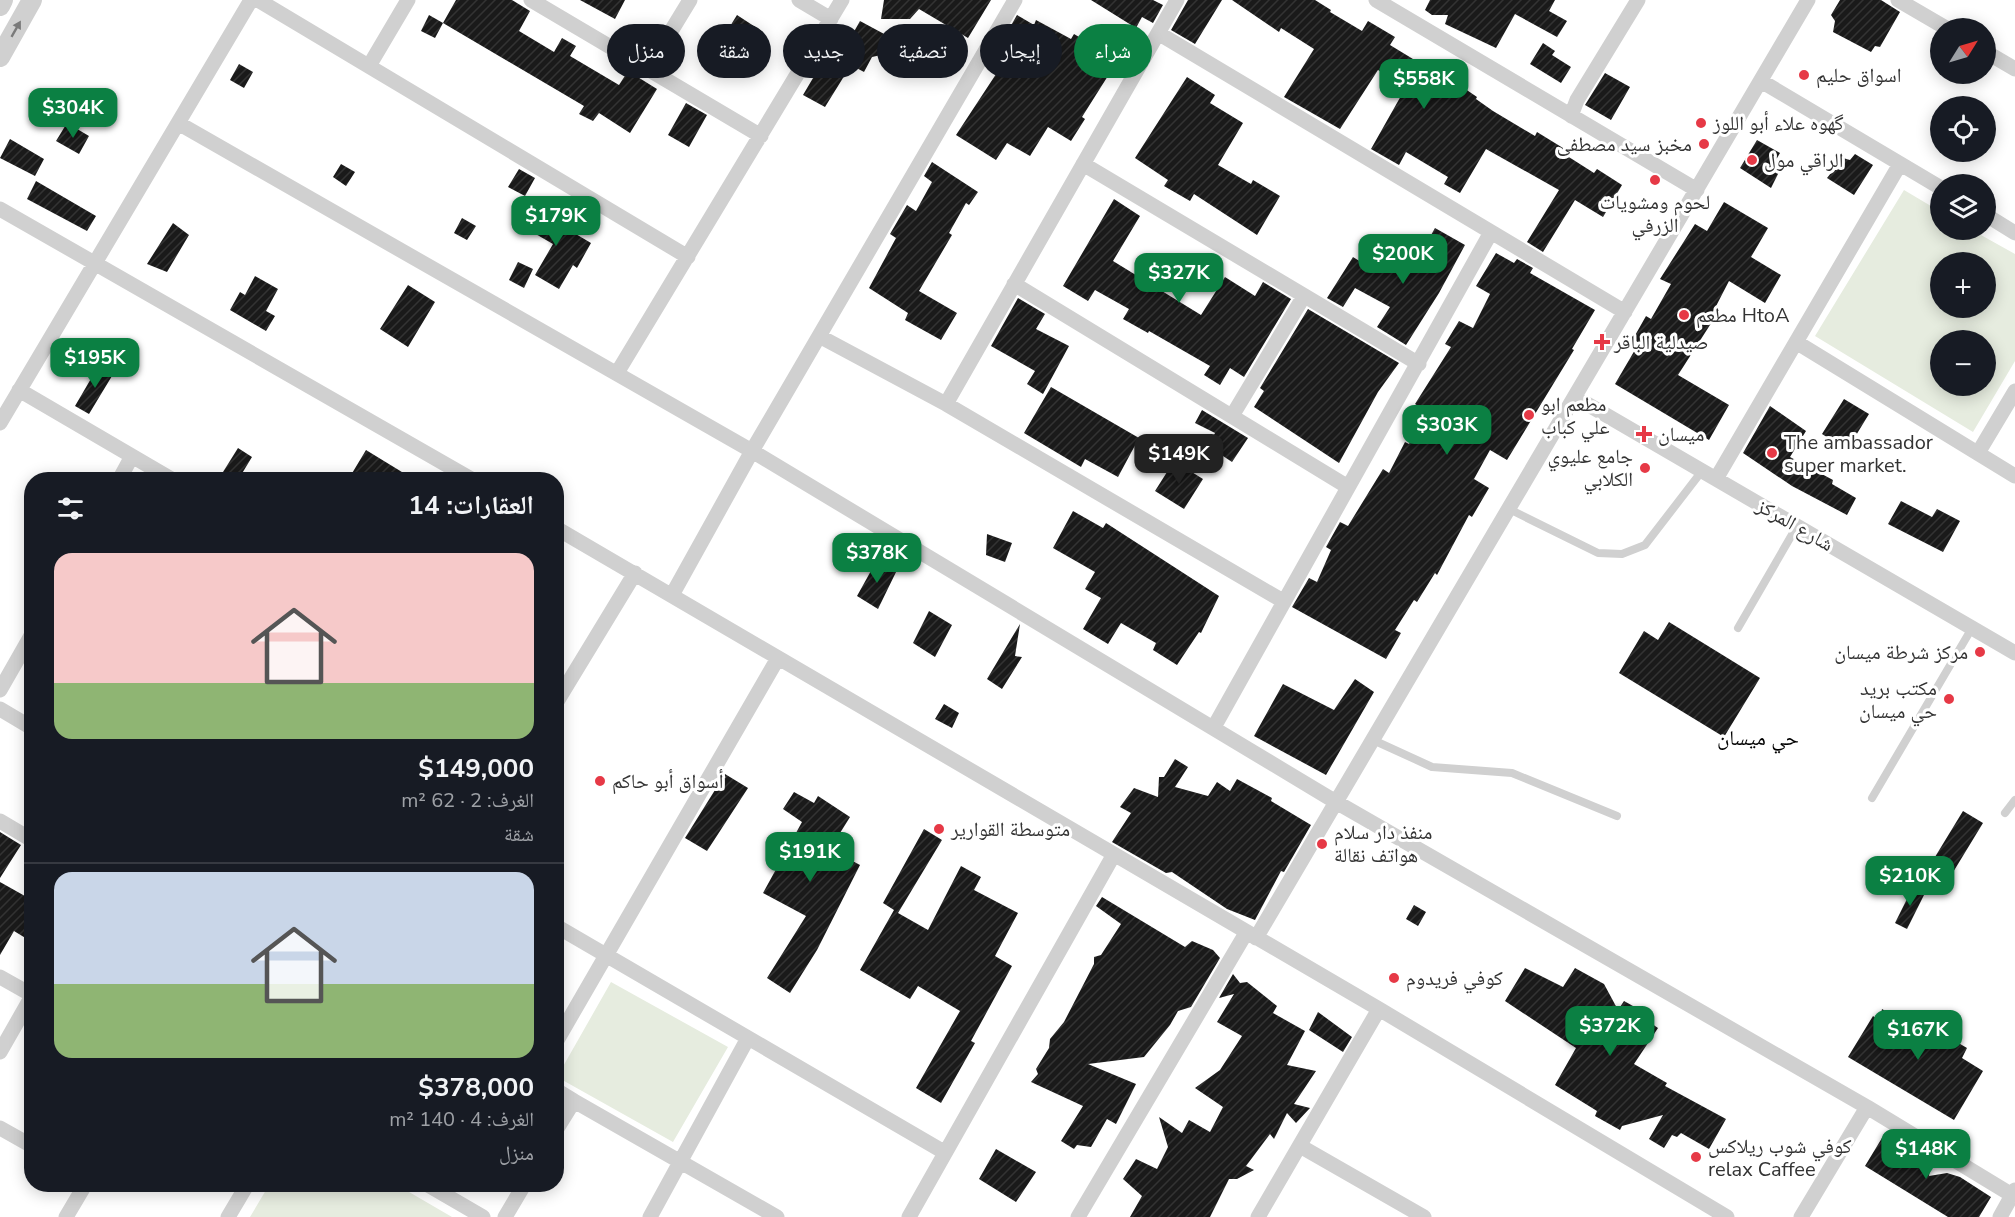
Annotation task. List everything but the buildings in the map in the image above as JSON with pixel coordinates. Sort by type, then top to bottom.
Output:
[{"type":"street","points":[[0,6],[3,0]]},
{"type":"street","points":[[0,57],[32,0]]},
{"type":"street","points":[[0,423],[94,261],[251,0]]},
{"type":"street","points":[[258,0],[688,257]]},
{"type":"street","points":[[369,66],[408,0]]},
{"type":"street","points":[[531,0],[607,45]]},
{"type":"street","points":[[675,24],[690,0]]},
{"type":"street","points":[[799,0],[831,19]]},
{"type":"street","points":[[617,373],[842,0]]},
{"type":"street","points":[[672,595],[752,451],[1015,0]]},
{"type":"street","points":[[946,404],[1177,0]]},
{"type":"street","points":[[1376,0],[1697,190]]},
{"type":"street","points":[[1571,116],[1577,100],[1638,0]]},
{"type":"street","points":[[1077,1217],[1336,802],[1808,0]]},
{"type":"street","points":[[1898,0],[1930,19]]},
{"type":"street","points":[[1158,33],[1490,234],[1625,312]]},
{"type":"street","points":[[1996,58],[2015,69]]},
{"type":"street","points":[[663,78],[760,136]]},
{"type":"street","points":[[1761,81],[1930,182]]},
{"type":"street","points":[[178,123],[752,451],[1336,802],[2014,1193],[2000,1217]]},
{"type":"street","points":[[1083,164],[1419,364]]},
{"type":"street","points":[[1716,479],[1900,164]]},
{"type":"street","points":[[0,209],[459,472]]},
{"type":"street","points":[[1996,221],[2015,233]]},
{"type":"street","points":[[1214,727],[1490,234]]},
{"type":"street","points":[[1014,284],[1348,487]]},
{"type":"street","points":[[1232,416],[1304,296]]},
{"type":"street","points":[[819,336],[946,404],[1283,601]]},
{"type":"street","points":[[1796,342],[2015,476]]},
{"type":"street","points":[[19,390],[160,472]]},
{"type":"street","points":[[1978,453],[2015,391]]},
{"type":"street","name":"شارع المركز","points":[[1575,397],[2015,653]]},
{"type":"street","points":[[123,472],[132,456]]},
{"type":"street","points":[[564,533],[1113,856],[1379,1009],[1727,1217]]},
{"type":"street","points":[[564,690],[635,573]]},
{"type":"street","points":[[0,690],[24,648]]},
{"type":"street","points":[[564,1028],[778,658]]},
{"type":"street","points":[[0,709],[24,723]]},
{"type":"street","points":[[0,821],[24,835]]},
{"type":"street","points":[[909,1217],[1113,856]]},
{"type":"street","points":[[564,931],[944,1152]]},
{"type":"street","points":[[0,976],[24,990]]},
{"type":"street","points":[[0,1052],[24,1009]]},
{"type":"street","points":[[1258,1217],[1379,1009]]},
{"type":"street","points":[[650,1217],[748,1038]]},
{"type":"street","points":[[564,1095],[777,1217]]},
{"type":"street","points":[[564,1117],[574,1101]]},
{"type":"street","points":[[1801,1217],[1867,1107]]},
{"type":"street","points":[[0,1128],[24,1142]]},
{"type":"street","points":[[1300,1146],[1424,1217]]},
{"type":"street","points":[[66,1217],[81,1192]]},
{"type":"street","points":[[228,1217],[243,1192]]},
{"type":"street","points":[[440,1192],[483,1217]]},
{"type":"street","points":[[504,1217],[520,1192]]},
{"type":"lane","points":[[1509,509],[1598,553],[1622,554],[1645,544],[1702,471]]},
{"type":"lane","points":[[1738,628],[1797,526]]},
{"type":"lane","points":[[1872,798],[1972,628]]},
{"type":"lane","points":[[1373,740],[1432,767],[1512,773],[1617,816]]},
{"type":"lane","points":[[2005,813],[2015,800]]},
{"type":"shaded area","points":[[1904,190],[1930,205],[1930,240],[1990,240],[2015,254],[2015,361],[1996,393],[1996,330],[1930,330],[1930,396],[1994,396],[1973,432],[1815,336]]},
{"type":"shaded area","points":[[611,982],[728,1047],[673,1142],[564,1081],[564,1065]]},
{"type":"shaded area","points":[[265,1192],[409,1192],[452,1217],[250,1217]]},
{"type":"place","name":"اسواق حليم","points":[[1804,75]]},
{"type":"place","name":"گهوه علاء أبو اللوز","points":[[1701,123]]},
{"type":"place","name":"مخبز سيد مصطفى","points":[[1704,144]]},
{"type":"place","name":"الراقي مول","points":[[1752,160]]},
{"type":"place","name":"لحوم ومشويات الزرفي","points":[[1655,180]]},
{"type":"place","name":"مطعم HtoA","points":[[1684,315]]},
{"type":"place","name":"صيدلية الباقر","points":[[1602,342]]},
{"type":"place","name":"مطعم ابو علي كباب","points":[[1529,415]]},
{"type":"place","name":"ميسان","points":[[1644,434]]},
{"type":"place","name":"The ambassador super market.","points":[[1772,453]]},
{"type":"place","name":"جامع عليوي الكلابي","points":[[1645,468]]},
{"type":"place","name":"مركز شرطة ميسان","points":[[1980,652]]},
{"type":"place","name":"مكتب بريد حي ميسان","points":[[1949,699]]},
{"type":"place","name":"أسواق أبو حاكم","points":[[600,781]]},
{"type":"place","name":"متوسطة القوارير","points":[[939,829]]},
{"type":"place","name":"منفذ دار سلام هواتف نقالة","points":[[1322,844]]},
{"type":"place","name":"كوفي فريدوم","points":[[1394,978]]},
{"type":"place","name":"كوفي شوب ريلاكس relax Caffee","points":[[1696,1157]]},
{"type":"district","name":"حي ميسان","points":[[1758,738]]}]
